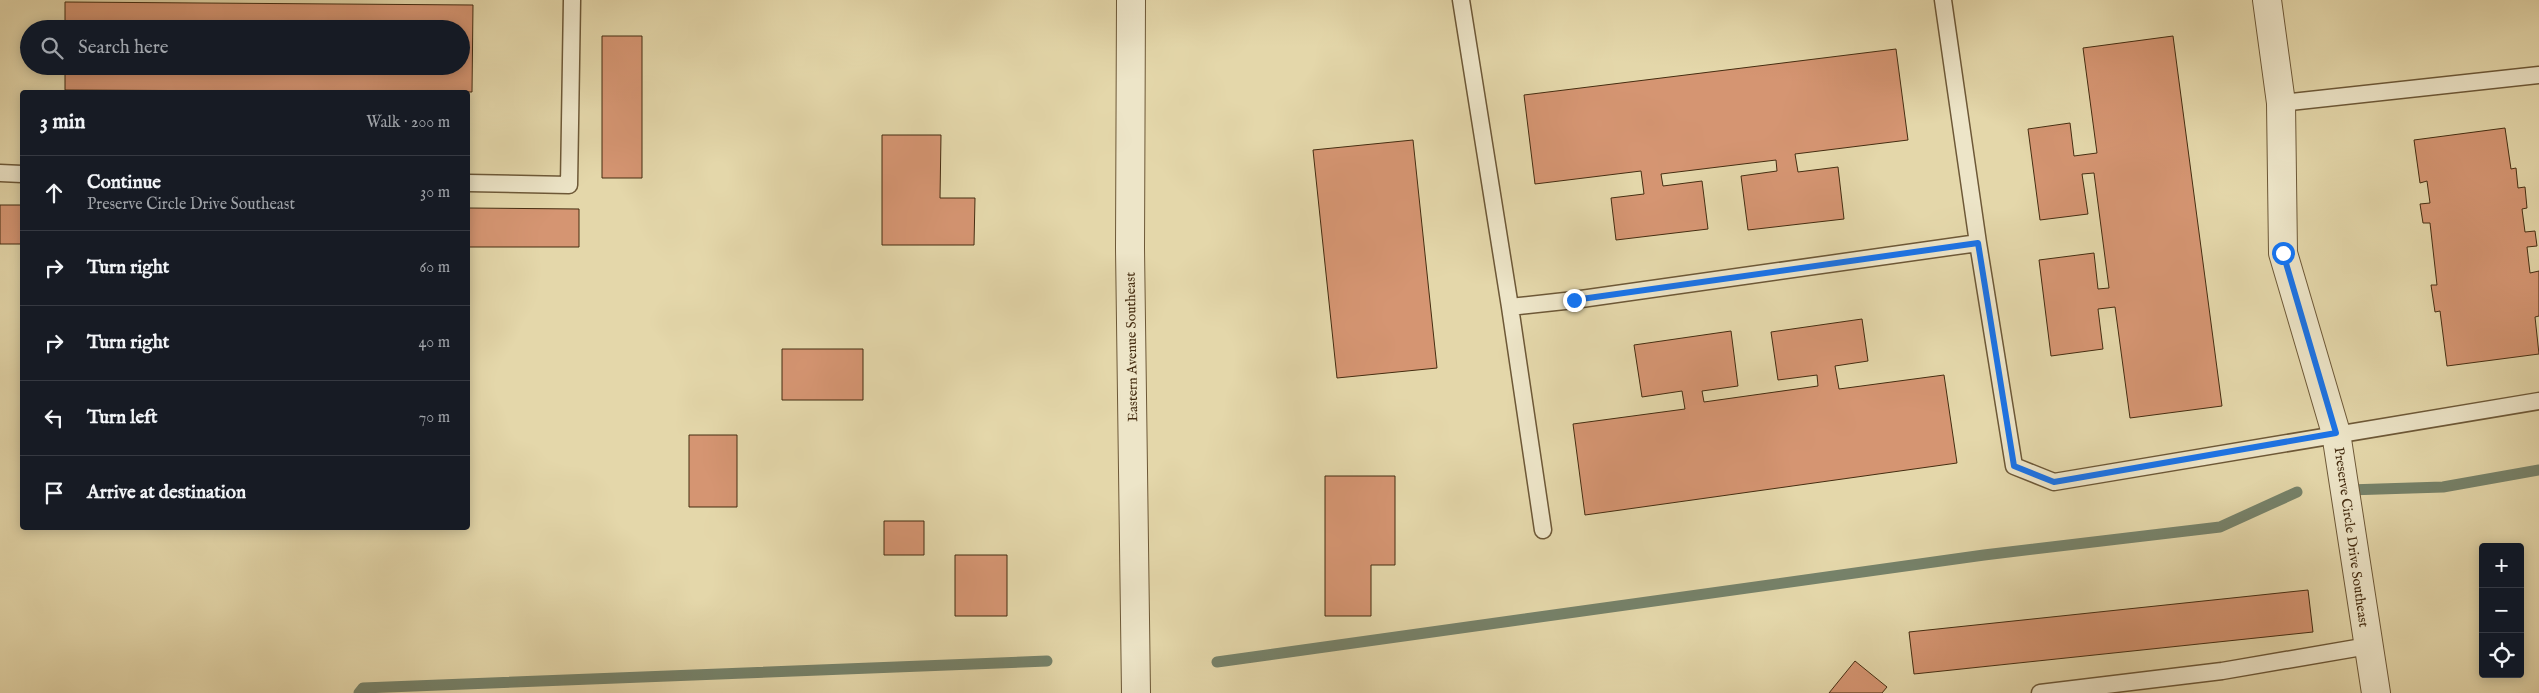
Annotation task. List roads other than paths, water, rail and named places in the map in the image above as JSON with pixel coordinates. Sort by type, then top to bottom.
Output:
[{"type":"street","name":"Eastern Avenue Southeast","points":[[1131,0],[1130,248],[1136,693]]},
{"type":"street","name":"Preserve Circle Drive Southeast","points":[[2267,0],[2281,104],[2283,253],[2336,433],[2376,693]]},
{"type":"lane","points":[[470,183],[569,185],[572,0]]},
{"type":"lane","points":[[1461,0],[1543,530]]},
{"type":"lane","points":[[1943,0],[1978,243],[2014,466],[2054,482],[2336,433],[2539,401]]},
{"type":"lane","points":[[2281,104],[2539,75]]},
{"type":"lane","points":[[0,174],[20,174]]},
{"type":"lane","points":[[1510,307],[1574,300],[1978,243]]},
{"type":"lane","points":[[2040,693],[2222,671],[2368,646]]},
{"type":"waterway","points":[[2348,490],[2443,487],[2539,470]]},
{"type":"waterway","points":[[1217,662],[1984,555],[2220,527],[2297,492]]},
{"type":"waterway","points":[[359,693],[363,688],[1047,661]]}]
